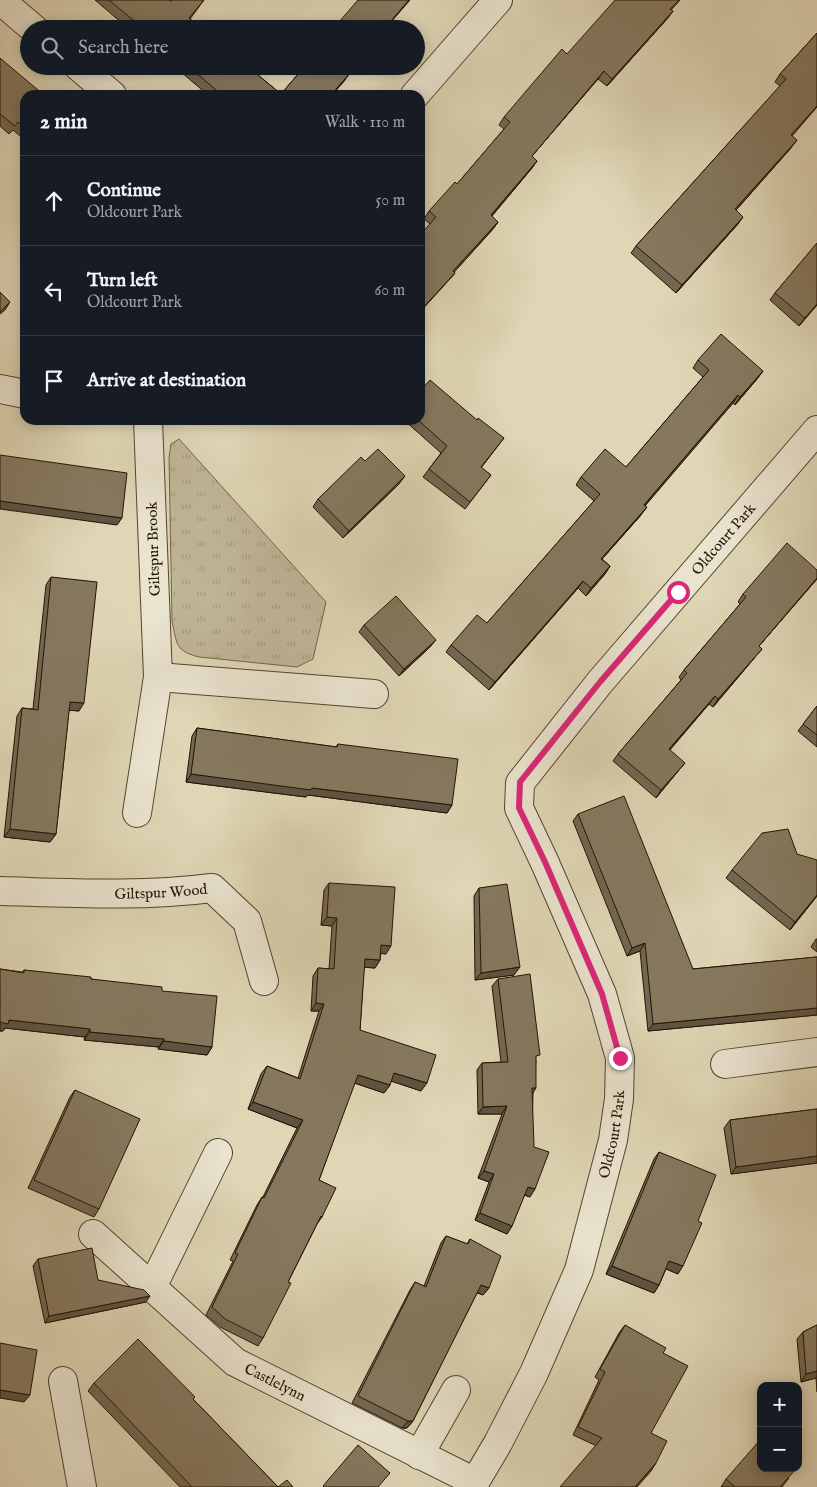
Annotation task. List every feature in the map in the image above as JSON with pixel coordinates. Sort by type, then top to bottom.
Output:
[{"type":"street","points":[[0,0],[23,20]]},
{"type":"street","points":[[419,90],[498,0]]},
{"type":"street","points":[[89,75],[106,90]]},
{"type":"street","points":[[0,389],[20,393]]},
{"type":"street","name":"Giltspur Brook","points":[[137,813],[158,677],[148,425]]},
{"type":"street","name":"Oldcourt Park","points":[[473,1485],[498,1443],[530,1381],[579,1270],[613,1140],[619,1099],[620,1058],[602,994],[545,862],[519,808],[520,782],[600,682],[817,430]]},
{"type":"street","points":[[158,677],[374,694]]},
{"type":"street","name":"Giltspur Wood","points":[[0,892],[173,893],[212,888],[247,921],[264,981]]},
{"type":"street","points":[[724,1064],[817,1052]]},
{"type":"street","points":[[150,1284],[156,1277],[218,1153]]},
{"type":"street","name":"Castlelynn","points":[[93,1234],[235,1362],[419,1455],[473,1485]]},
{"type":"street","points":[[63,1381],[82,1487]]},
{"type":"street","points":[[419,1455],[456,1390]]},
{"type":"green space","points":[[179,439],[326,602],[313,659],[297,667],[199,657],[185,652],[178,645],[172,621],[169,457],[171,444]]},
{"type":"building","points":[[109,0],[204,0],[189,18],[191,20],[133,20]]},
{"type":"building","points":[[358,0],[409,0],[392,20],[341,20]]},
{"type":"building","points":[[615,0],[679,0],[670,9],[673,11],[612,79],[604,71],[532,156],[537,161],[491,215],[498,222],[453,271],[455,273],[425,306],[425,229],[436,217],[429,211],[455,182],[457,184],[510,122],[504,117],[562,49],[567,54]]},
{"type":"building","points":[[817,33],[817,106],[791,135],[797,140],[735,209],[743,217],[682,285],[636,246],[786,79],[780,74]]},
{"type":"building","points":[[0,58],[38,90],[20,90],[20,124],[18,122],[15,126],[0,114]]},
{"type":"building","points":[[199,75],[258,75],[276,90],[216,90]]},
{"type":"building","points":[[297,75],[348,75],[335,90],[284,90]]},
{"type":"building","points":[[817,243],[817,304],[805,318],[775,293]]},
{"type":"building","points":[[0,292],[10,302],[0,312]]},
{"type":"building","points":[[721,334],[763,371],[740,397],[738,395],[644,505],[647,507],[601,559],[610,566],[591,588],[583,581],[495,682],[451,645],[477,615],[487,623],[600,494],[581,477],[605,449],[626,467],[709,370],[698,360]]},
{"type":"building","points":[[430,380],[477,420],[478,418],[504,438],[481,467],[491,475],[470,502],[429,469],[447,446],[424,425],[425,386]]},
{"type":"building","points":[[378,449],[405,476],[349,531],[318,499],[361,457],[365,461]]},
{"type":"building","points":[[0,455],[127,473],[122,518],[0,501]]},
{"type":"building","points":[[787,543],[817,570],[817,578],[759,646],[762,649],[718,699],[715,696],[669,749],[685,763],[661,790],[618,754],[687,673],[684,670],[746,597],[743,594]]},
{"type":"building","points":[[51,577],[97,582],[84,703],[70,702],[56,834],[10,829],[22,708],[38,710]]},
{"type":"building","points":[[396,596],[436,640],[404,669],[364,625]]},
{"type":"building","points":[[817,706],[817,735],[803,724]]},
{"type":"building","points":[[197,728],[337,747],[338,744],[458,759],[452,805],[312,788],[311,790],[191,774]]},
{"type":"building","points":[[624,796],[693,969],[817,957],[817,1008],[653,1024],[645,943],[632,948],[578,814]]},
{"type":"building","points":[[788,829],[797,854],[817,860],[817,895],[795,922],[732,870],[762,833]]},
{"type":"building","points":[[329,883],[395,887],[391,946],[381,945],[380,960],[365,959],[360,1030],[436,1055],[427,1083],[394,1073],[390,1085],[358,1075],[319,1180],[336,1188],[288,1282],[291,1283],[263,1338],[225,1319],[212,1307],[238,1254],[235,1253],[262,1197],[264,1198],[303,1120],[253,1102],[267,1066],[300,1079],[324,1004],[316,1003],[318,968],[334,969],[337,918],[327,917]]},
{"type":"building","points":[[507,884],[520,967],[481,973],[479,888]]},
{"type":"building","points":[[0,969],[24,973],[24,970],[91,977],[91,979],[162,987],[162,991],[217,996],[212,1047],[164,1041],[164,1039],[90,1032],[90,1029],[9,1020],[8,1024],[0,1022]]},
{"type":"building","points":[[530,974],[540,1055],[536,1056],[536,1088],[532,1088],[534,1147],[549,1152],[535,1189],[528,1187],[512,1226],[480,1213],[494,1174],[484,1171],[507,1106],[483,1107],[482,1063],[508,1062],[498,979]]},
{"type":"building","points":[[75,1090],[140,1119],[99,1209],[34,1180]]},
{"type":"building","points":[[817,1109],[817,1156],[736,1167],[730,1120]]},
{"type":"building","points":[[659,1152],[716,1175],[698,1221],[702,1223],[683,1266],[669,1261],[659,1285],[612,1266]]},
{"type":"building","points":[[446,1236],[468,1244],[470,1239],[501,1256],[489,1288],[481,1285],[413,1421],[408,1421],[358,1396],[415,1282],[426,1287]]},
{"type":"building","points":[[92,1248],[98,1280],[144,1290],[150,1296],[49,1316],[38,1259]]},
{"type":"building","points":[[625,1325],[666,1348],[663,1353],[688,1366],[651,1433],[667,1441],[656,1463],[635,1487],[560,1487],[602,1438],[578,1427],[605,1372],[600,1369]]},
{"type":"building","points":[[817,1325],[817,1371],[806,1374],[803,1332]]},
{"type":"building","points":[[138,1339],[195,1397],[193,1399],[278,1487],[192,1487],[94,1383]]},
{"type":"building","points":[[0,1343],[37,1350],[30,1395],[0,1390]]},
{"type":"building","points":[[757,1443],[757,1472],[793,1472],[780,1487],[735,1487],[726,1479]]},
{"type":"building","points":[[358,1445],[390,1473],[378,1487],[324,1487],[323,1486]]},
{"type":"building","points":[[287,1480],[293,1487],[278,1487]]},
{"type":"route","points":[[620,1058],[602,994],[576,931],[519,808],[520,782],[600,682],[678,592]]}]
